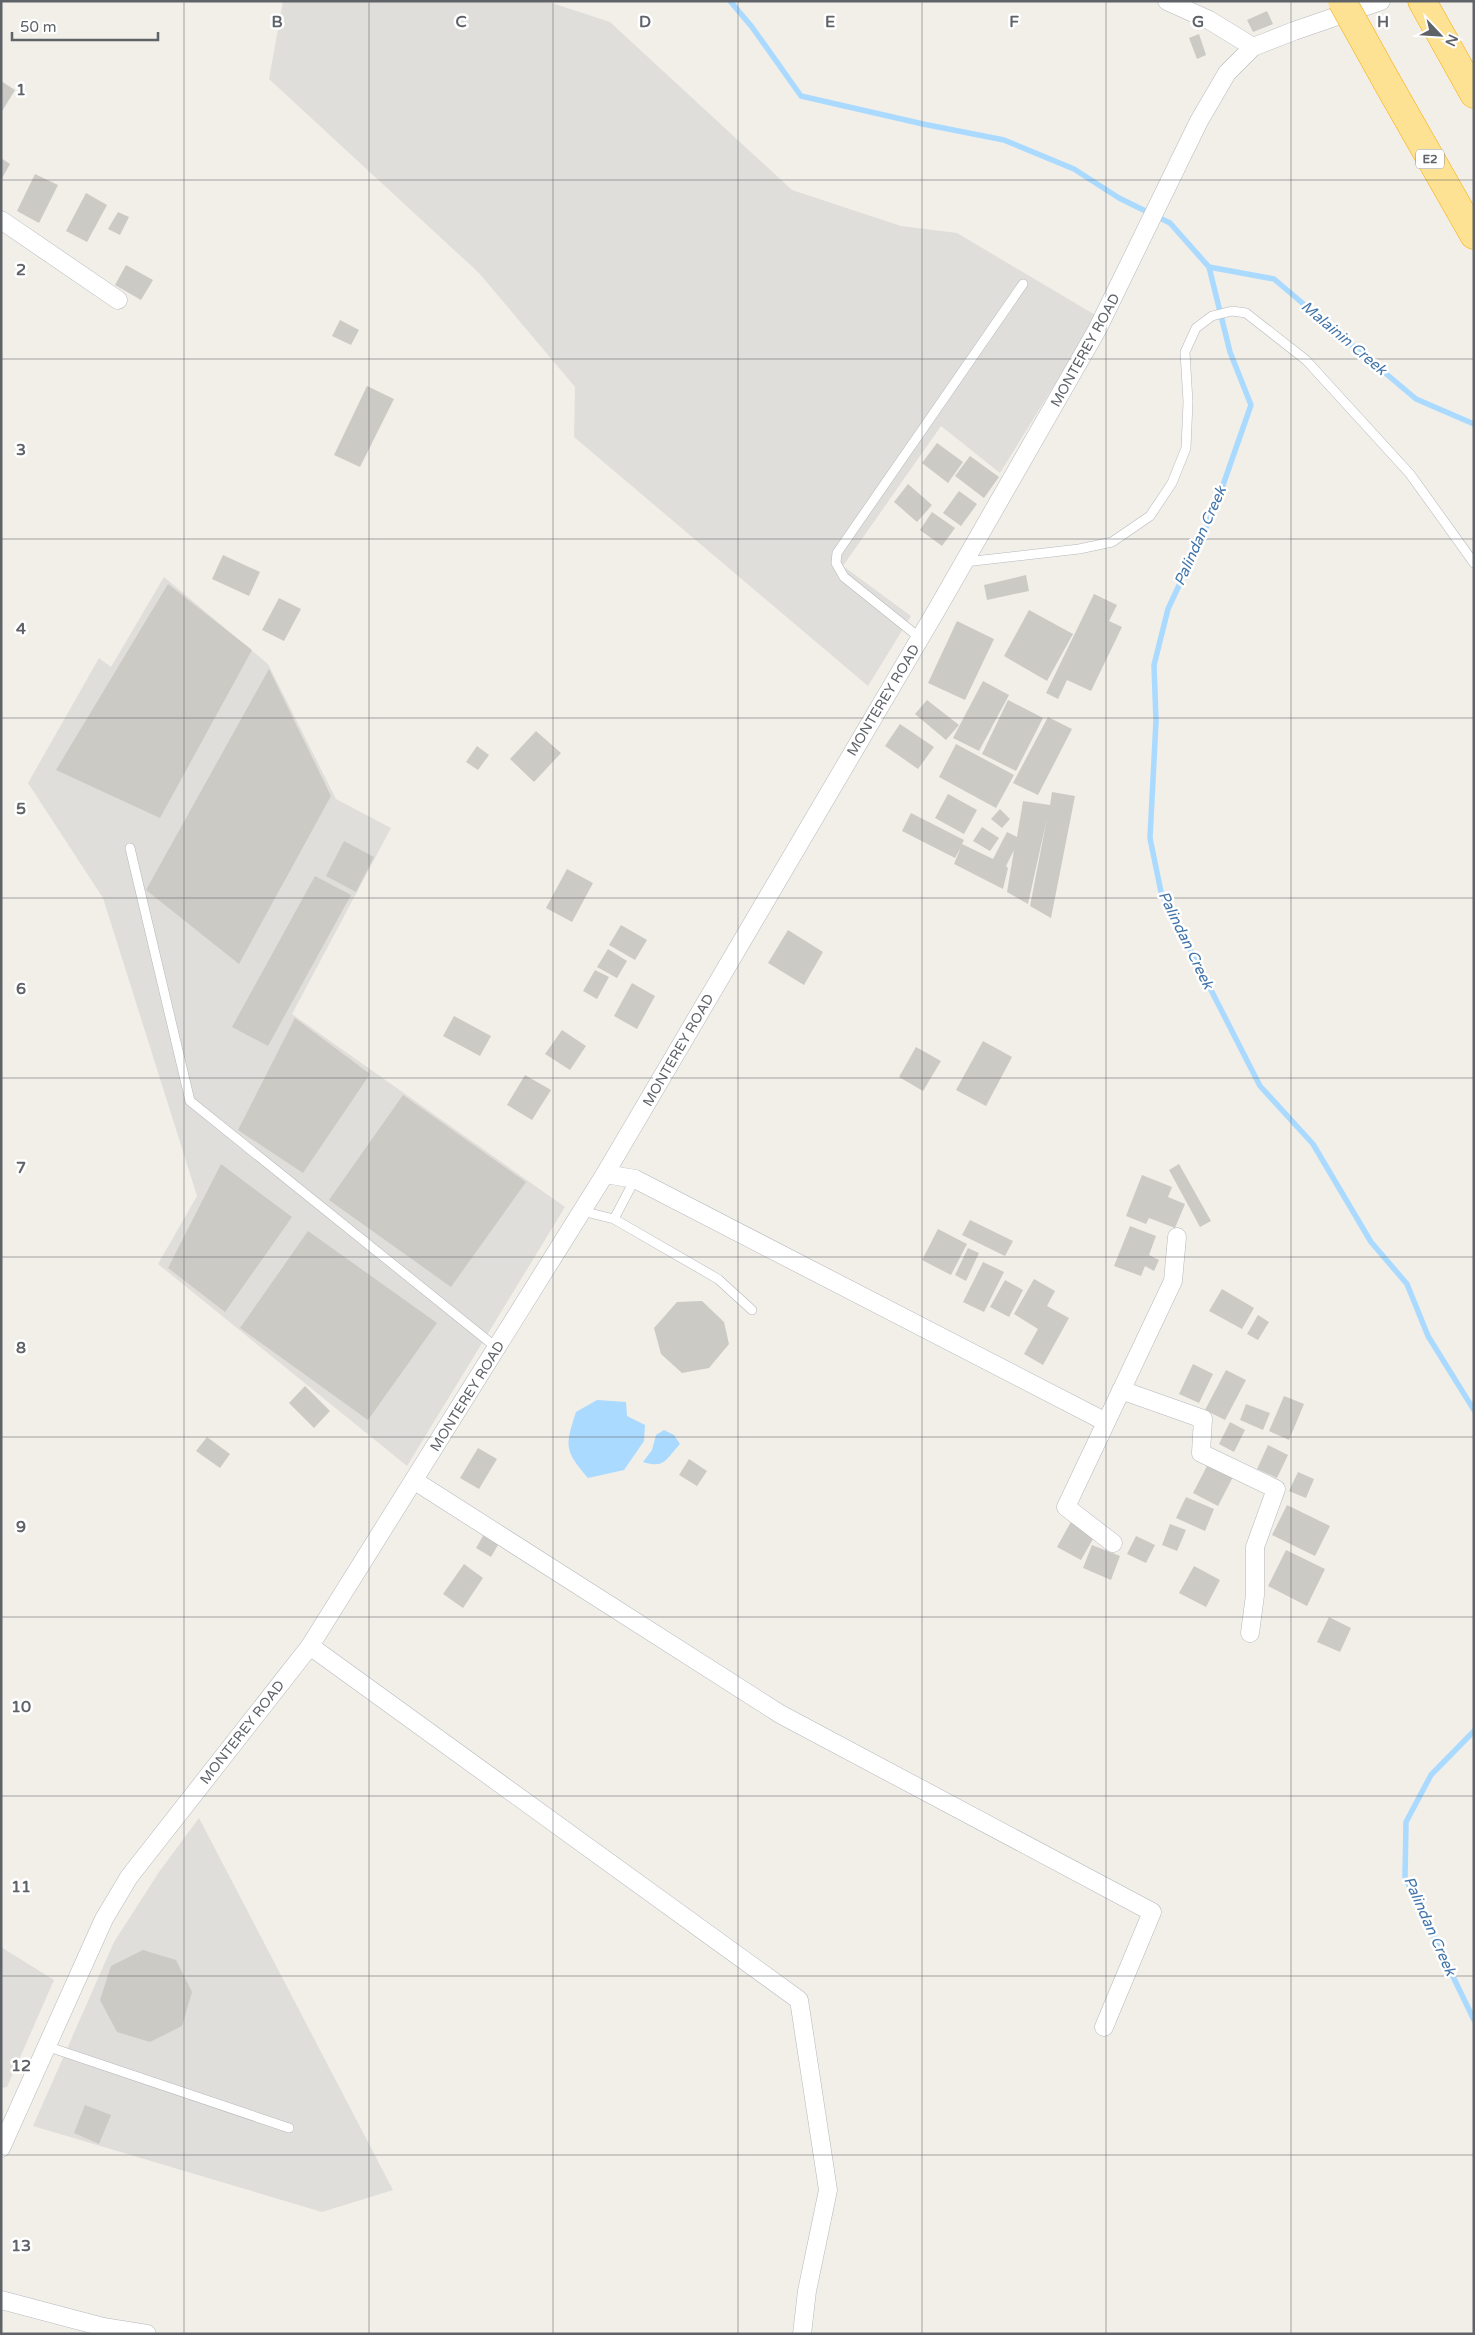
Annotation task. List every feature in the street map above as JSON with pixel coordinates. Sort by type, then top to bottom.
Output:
[{"type":"highway","name":"E2","points":[[1342,1],[1474,236]]},
{"type":"highway","points":[[1422,1],[1474,94]]},
{"type":"street","points":[[1167,1],[1210,20],[1253,47]]},
{"type":"street","name":"MONTEREY ROAD","points":[[1,2148],[45,2046],[104,1920],[129,1877],[310,1646],[606,1174],[965,562],[1097,330],[1199,121],[1227,73],[1253,47],[1381,1]]},
{"type":"street","points":[[1,220],[118,300]]},
{"type":"street","points":[[606,1174],[635,1179],[1106,1422]]},
{"type":"street","points":[[1113,1543],[1066,1507],[1173,1281],[1177,1237]]},
{"type":"street","points":[[1121,1390],[1203,1419],[1201,1453],[1276,1489],[1255,1547],[1255,1595],[1250,1633]]},
{"type":"street","points":[[415,1481],[780,1714],[1152,1912],[1104,2027]]},
{"type":"street","points":[[310,1646],[799,2000],[828,2190],[807,2291],[802,2334]]},
{"type":"street","points":[[1,2300],[103,2330],[147,2334]]},
{"type":"lane","points":[[920,638],[844,577],[836,563],[837,553],[1022,284]]},
{"type":"lane","points":[[965,562],[1112,542],[1150,516],[1172,483],[1186,448],[1188,402],[1185,352],[1196,328],[1212,316],[1232,311],[1246,313],[1306,360],[1410,474],[1474,562]]},
{"type":"lane","points":[[130,848],[190,1101],[497,1348]]},
{"type":"lane","points":[[614,1219],[635,1179]]},
{"type":"lane","points":[[582,1211],[614,1219],[718,1278],[752,1310]]},
{"type":"lane","points":[[45,2046],[289,2128]]},
{"type":"shaded area","points":[[283,1],[546,1],[610,22],[792,190],[901,226],[957,233],[1097,316],[1000,473],[941,426],[843,566],[911,616],[868,686],[574,437],[575,387],[479,273],[269,79]]},
{"type":"shaded area","points":[[164,577],[268,664],[336,799],[391,828],[292,1014],[565,1207],[407,1466],[158,1264],[197,1196],[103,898],[28,783],[99,658],[111,667]]},
{"type":"shaded area","points":[[199,1818],[393,2190],[322,2212],[33,2126],[114,1942],[159,1872]]},
{"type":"shaded area","points":[[1,1947],[54,1980],[7,2087],[1,2088]]},
{"type":"water","points":[[597,1400],[626,1402],[627,1416],[645,1425],[644,1441],[624,1470],[588,1478],[574,1461],[569,1447],[569,1440],[576,1412]]},
{"type":"water","points":[[664,1430],[674,1435],[680,1444],[661,1463],[650,1464],[643,1462],[652,1450],[656,1435]]},
{"type":"building","points":[[1267,11],[1273,24],[1253,32],[1247,20]]},
{"type":"building","points":[[1199,34],[1206,55],[1197,59],[1189,38]]},
{"type":"building","points":[[1,81],[15,90],[1,113]]},
{"type":"building","points":[[1,158],[10,164],[1,180]]},
{"type":"building","points":[[35,174],[58,185],[39,223],[17,211]]},
{"type":"building","points":[[86,193],[107,205],[87,242],[66,231]]},
{"type":"building","points":[[118,212],[129,217],[120,235],[108,229]]},
{"type":"building","points":[[126,265],[153,280],[141,300],[115,285]]},
{"type":"building","points":[[340,320],[359,330],[351,345],[332,336]]},
{"type":"building","points":[[367,386],[394,399],[360,467],[334,455]]},
{"type":"building","points":[[937,443],[963,462],[948,483],[922,463]]},
{"type":"building","points":[[970,456],[999,477],[984,498],[955,476]]},
{"type":"building","points":[[908,484],[932,505],[917,522],[894,502]]},
{"type":"building","points":[[959,491],[977,504],[961,526],[943,513]]},
{"type":"building","points":[[932,512],[955,528],[942,546],[920,530]]},
{"type":"building","points":[[223,555],[260,572],[249,596],[212,579]]},
{"type":"building","points":[[1026,575],[1029,591],[987,600],[984,585]]},
{"type":"building","points":[[168,584],[252,650],[160,818],[56,770]]},
{"type":"building","points":[[1094,594],[1117,605],[1109,621],[1122,627],[1091,691],[1067,680],[1058,699],[1046,693]]},
{"type":"building","points":[[279,598],[301,609],[284,641],[262,630]]},
{"type":"building","points":[[1029,610],[1073,634],[1047,681],[1004,656]]},
{"type":"building","points":[[957,621],[994,639],[965,700],[928,683]]},
{"type":"building","points":[[269,669],[331,796],[239,964],[146,890]]},
{"type":"building","points":[[983,681],[1009,695],[979,751],[953,738]]},
{"type":"building","points":[[927,700],[959,725],[946,740],[915,714]]},
{"type":"building","points":[[1008,700],[1043,718],[1016,771],[982,754]]},
{"type":"building","points":[[1048,717],[1072,729],[1038,795],[1013,783]]},
{"type":"building","points":[[900,724],[934,747],[918,769],[885,746]]},
{"type":"building","points":[[536,731],[561,753],[534,782],[510,759]]},
{"type":"building","points":[[956,744],[1014,775],[996,808],[939,777]]},
{"type":"building","points":[[477,746],[489,755],[478,770],[466,762]]},
{"type":"building","points":[[1052,792],[1075,796],[1051,918],[1030,906],[1047,818],[1028,904],[1007,892],[1014,850],[1006,866],[1008,868],[1003,889],[954,864],[961,847],[955,858],[902,831],[911,813],[964,840],[962,844],[993,859],[1007,832],[1017,837],[1023,801],[1050,805]]},
{"type":"building","points":[[948,794],[977,810],[964,834],[935,818]]},
{"type":"building","points":[[1000,809],[1010,819],[1002,828],[991,819]]},
{"type":"building","points":[[982,827],[999,838],[990,851],[973,841]]},
{"type":"building","points":[[344,841],[374,857],[356,892],[326,876]]},
{"type":"building","points":[[567,869],[593,883],[572,922],[546,908]]},
{"type":"building","points":[[315,876],[351,895],[268,1046],[232,1027]]},
{"type":"building","points":[[621,925],[647,940],[635,960],[609,945]]},
{"type":"building","points":[[788,930],[823,952],[804,985],[768,963]]},
{"type":"building","points":[[608,949],[627,961],[617,978],[597,967]]},
{"type":"building","points":[[595,970],[609,977],[597,999],[583,991]]},
{"type":"building","points":[[632,983],[655,996],[637,1029],[614,1016]]},
{"type":"building","points":[[454,1016],[491,1036],[480,1056],[443,1036]]},
{"type":"building","points":[[295,1018],[370,1074],[303,1173],[238,1130]]},
{"type":"building","points":[[562,1030],[586,1046],[570,1070],[545,1054]]},
{"type":"building","points":[[983,1041],[1012,1057],[986,1106],[956,1090]]},
{"type":"building","points":[[916,1047],[941,1061],[923,1091],[899,1077]]},
{"type":"building","points":[[525,1075],[551,1090],[532,1120],[507,1105]]},
{"type":"building","points":[[403,1095],[526,1182],[451,1287],[329,1200]]},
{"type":"building","points":[[221,1164],[292,1217],[225,1312],[168,1268]]},
{"type":"building","points":[[1179,1164],[1211,1221],[1200,1227],[1169,1170]]},
{"type":"building","points":[[1142,1175],[1172,1187],[1168,1197],[1185,1204],[1175,1228],[1149,1218],[1146,1224],[1126,1216]]},
{"type":"building","points":[[970,1220],[1013,1241],[1005,1256],[962,1235]]},
{"type":"building","points":[[1130,1226],[1156,1236],[1149,1255],[1159,1260],[1154,1271],[1145,1266],[1141,1276],[1114,1266]]},
{"type":"building","points":[[938,1229],[967,1244],[951,1275],[922,1260]]},
{"type":"building","points":[[308,1231],[437,1323],[368,1420],[240,1328]]},
{"type":"building","points":[[968,1248],[979,1253],[966,1281],[955,1275]]},
{"type":"building","points":[[983,1262],[1004,1272],[984,1312],[963,1302]]},
{"type":"building","points":[[1034,1279],[1055,1291],[1047,1306],[1069,1318],[1043,1365],[1024,1354],[1038,1329],[1014,1314]]},
{"type":"building","points":[[1005,1280],[1023,1290],[1009,1317],[990,1307]]},
{"type":"building","points":[[1222,1289],[1254,1308],[1242,1329],[1209,1311]]},
{"type":"building","points":[[702,1301],[724,1322],[729,1344],[709,1368],[682,1373],[661,1354],[654,1328],[677,1302]]},
{"type":"building","points":[[1258,1315],[1269,1322],[1258,1340],[1247,1334]]},
{"type":"building","points":[[1193,1364],[1213,1374],[1199,1403],[1179,1394]]},
{"type":"building","points":[[1226,1370],[1246,1380],[1225,1420],[1205,1410]]},
{"type":"building","points":[[305,1386],[330,1411],[314,1428],[289,1403]]},
{"type":"building","points":[[1284,1396],[1304,1404],[1289,1440],[1269,1431]]},
{"type":"building","points":[[1246,1404],[1270,1413],[1263,1430],[1240,1420]]},
{"type":"building","points":[[1230,1422],[1245,1430],[1234,1452],[1219,1444]]},
{"type":"building","points":[[207,1437],[230,1454],[220,1468],[196,1451]]},
{"type":"building","points":[[1268,1445],[1288,1455],[1277,1478],[1257,1469]]},
{"type":"building","points":[[478,1448],[497,1459],[479,1489],[460,1478]]},
{"type":"building","points":[[689,1459],[707,1471],[697,1486],[679,1475]]},
{"type":"building","points":[[1208,1464],[1233,1477],[1218,1506],[1193,1493]]},
{"type":"building","points":[[1298,1472],[1314,1479],[1306,1498],[1289,1491]]},
{"type":"building","points":[[1186,1497],[1214,1509],[1205,1531],[1176,1518]]},
{"type":"building","points":[[1287,1505],[1330,1526],[1315,1556],[1272,1535]]},
{"type":"building","points":[[1073,1518],[1097,1532],[1081,1560],[1057,1547]]},
{"type":"building","points":[[1170,1524],[1186,1530],[1177,1551],[1162,1545]]},
{"type":"building","points":[[487,1529],[502,1538],[491,1557],[476,1548]]},
{"type":"building","points":[[1136,1536],[1155,1545],[1146,1563],[1127,1554]]},
{"type":"building","points":[[1092,1545],[1120,1556],[1111,1580],[1083,1568]]},
{"type":"building","points":[[1286,1550],[1325,1569],[1307,1606],[1268,1586]]},
{"type":"building","points":[[464,1564],[483,1578],[463,1608],[443,1594]]},
{"type":"building","points":[[1194,1566],[1220,1580],[1206,1607],[1179,1593]]},
{"type":"building","points":[[1329,1617],[1351,1628],[1340,1652],[1317,1642]]},
{"type":"building","points":[[143,1950],[176,1960],[192,1992],[182,2026],[150,2042],[117,2032],[100,2000],[111,1966]]},
{"type":"building","points":[[85,2105],[111,2115],[99,2144],[74,2133]]},
{"type":"waterway","name":"Palindan Creek","points":[[730,1],[752,27],[801,96],[923,124],[1004,140],[1074,169],[1119,198],[1170,223],[1209,267],[1230,352],[1251,405],[1215,508],[1168,609],[1154,665],[1156,721],[1150,838],[1161,892],[1260,1086],[1313,1144],[1371,1242],[1407,1284],[1428,1336],[1474,1410]]},
{"type":"waterway","name":"Malainin Creek","points":[[1209,267],[1274,279],[1416,399],[1474,424]]},
{"type":"waterway","name":"Palindan Creek","points":[[1474,1731],[1431,1775],[1406,1822],[1405,1877],[1474,2020]]}]
